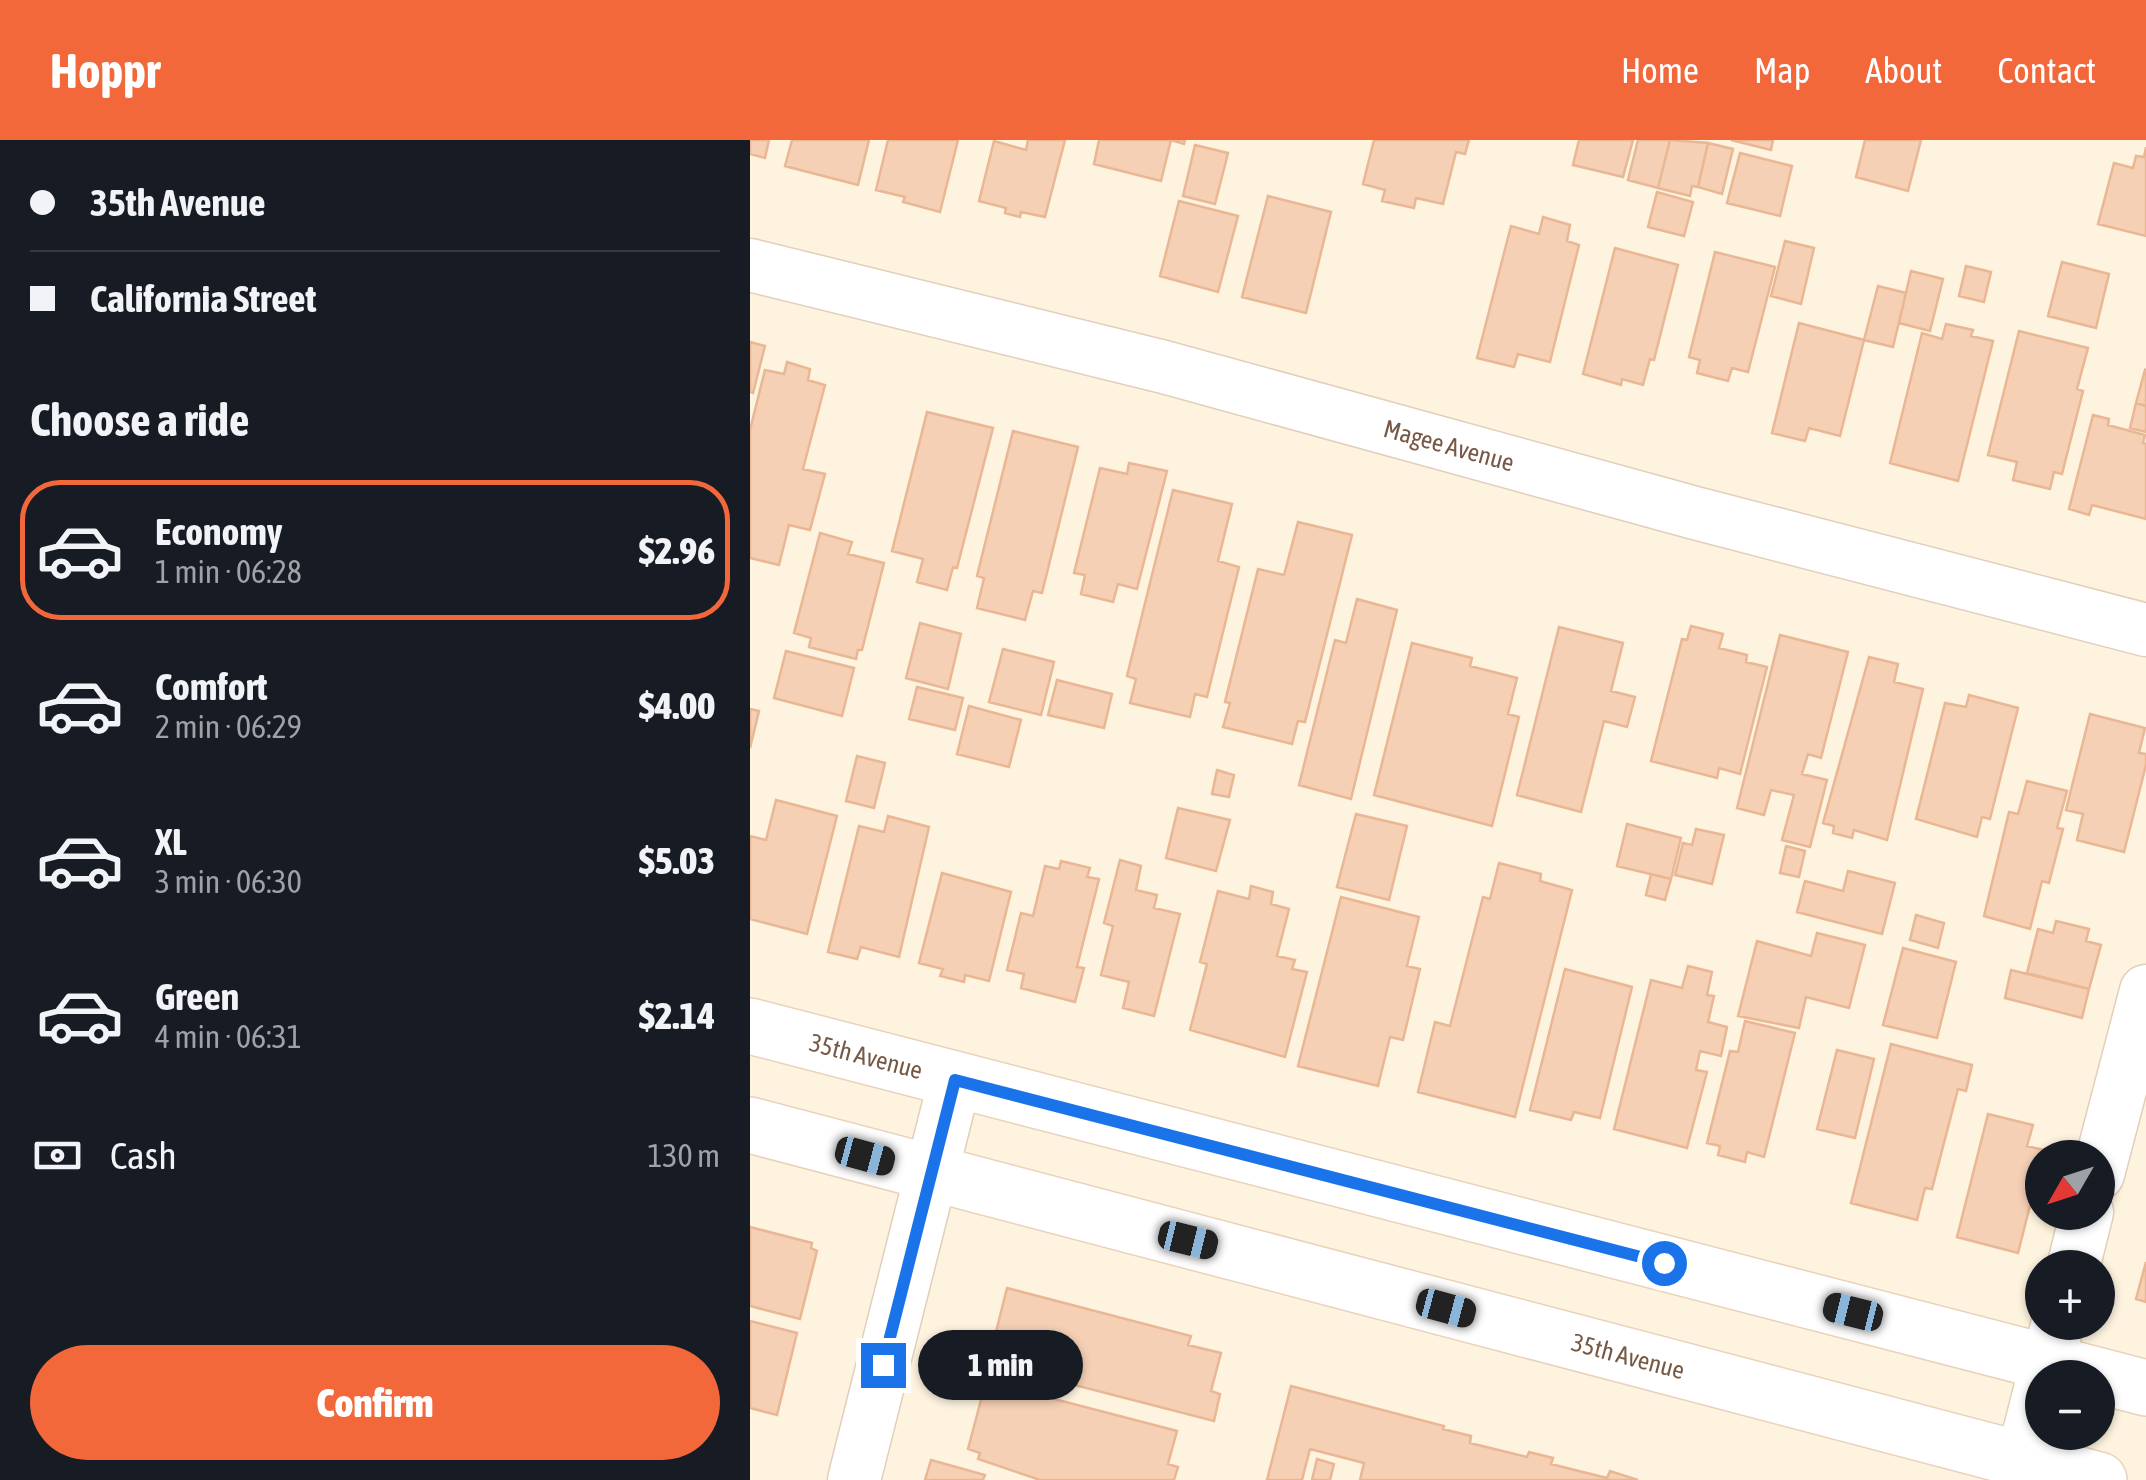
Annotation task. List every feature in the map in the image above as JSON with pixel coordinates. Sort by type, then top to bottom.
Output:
[{"type":"main road","name":"35th Avenue","points":[[750,1026],[2044,1360]]},
{"type":"main road","name":"35th Avenue","points":[[750,1125],[2020,1470],[2099,1480]]},
{"type":"main road","name":"35th Avenue","points":[[2115,1379],[2146,1388]]},
{"type":"street","name":"Magee Avenue","points":[[750,265],[1164,366],[1696,513],[2146,630]]},
{"type":"street","points":[[2107,1140],[2146,991]]},
{"type":"street","points":[[854,1480],[955,1080]]},
{"type":"building","points":[[750,140],[769,140],[765,158],[750,154]]},
{"type":"building","points":[[792,140],[869,140],[858,185],[785,166]]},
{"type":"building","points":[[888,140],[958,140],[940,212],[876,190]]},
{"type":"building","points":[[1028,140],[1065,140],[1045,217],[1021,212],[1020,217],[1005,213],[1006,208],[979,201],[994,141],[1026,150]]},
{"type":"building","points":[[1099,140],[1171,140],[1161,181],[1094,164]]},
{"type":"building","points":[[1374,140],[1469,140],[1465,154],[1456,152],[1443,204],[1416,198],[1414,208],[1382,201],[1385,190],[1363,184]]},
{"type":"building","points":[[1579,140],[1633,140],[1623,177],[1573,165]]},
{"type":"building","points":[[1638,140],[1670,140],[1658,188],[1628,180]]},
{"type":"building","points":[[1670,140],[1708,143],[1698,187],[1692,186],[1690,196],[1658,188]]},
{"type":"building","points":[[1731,140],[1773,140],[1771,150]]},
{"type":"building","points":[[1865,140],[1921,140],[1908,191],[1856,177]]},
{"type":"building","points":[[1708,143],[1733,149],[1722,194],[1698,187]]},
{"type":"building","points":[[1195,145],[1228,153],[1215,204],[1183,196]]},
{"type":"building","points":[[2146,147],[2146,236],[2098,224],[2114,163],[2133,168],[2136,156],[2144,157]]},
{"type":"building","points":[[1740,153],[1792,166],[1780,216],[1727,203]]},
{"type":"building","points":[[1657,192],[1693,202],[1684,236],[1648,227]]},
{"type":"building","points":[[1268,196],[1331,212],[1306,313],[1242,297]]},
{"type":"building","points":[[1179,201],[1238,216],[1218,292],[1160,276]]},
{"type":"building","points":[[1543,217],[1570,225],[1567,241],[1579,245],[1550,362],[1518,354],[1514,367],[1477,358],[1511,226],[1539,234]]},
{"type":"building","points":[[1785,241],[1814,248],[1801,304],[1771,296]]},
{"type":"building","points":[[1615,248],[1678,265],[1654,360],[1650,359],[1643,385],[1622,379],[1621,385],[1583,374]]},
{"type":"building","points":[[1715,252],[1775,267],[1748,372],[1732,368],[1728,381],[1697,373],[1700,360],[1689,357]]},
{"type":"building","points":[[2062,262],[2109,274],[2096,328],[2048,316]]},
{"type":"building","points":[[1966,266],[1991,272],[1984,302],[1959,296]]},
{"type":"building","points":[[1911,271],[1943,279],[1930,331],[1899,323]]},
{"type":"building","points":[[1878,286],[1906,293],[1893,347],[1864,340]]},
{"type":"building","points":[[1799,323],[1864,340],[1840,436],[1809,428],[1805,441],[1772,433]]},
{"type":"building","points":[[1946,324],[1973,330],[1971,336],[1993,341],[1958,481],[1890,463],[1922,333],[1942,339]]},
{"type":"building","points":[[2019,331],[2088,348],[2077,389],[2083,391],[2062,474],[2054,472],[2050,489],[2013,480],[2017,462],[1988,455]]},
{"type":"building","points":[[750,342],[765,346],[753,393],[750,392]]},
{"type":"building","points":[[787,362],[810,369],[808,380],[825,385],[803,469],[825,474],[810,530],[789,525],[779,565],[750,558],[750,430],[765,370],[784,374]]},
{"type":"building","points":[[2146,371],[2146,406],[2136,403]]},
{"type":"building","points":[[2136,403],[2146,406],[2146,432],[2130,428]]},
{"type":"building","points":[[927,412],[993,428],[957,568],[953,567],[947,590],[917,582],[923,559],[892,551]]},
{"type":"building","points":[[2093,415],[2109,419],[2108,425],[2145,435],[2146,519],[2092,505],[2089,515],[2069,509]]},
{"type":"building","points":[[1013,431],[1078,447],[1042,593],[1033,591],[1025,620],[977,608],[984,578],[977,576]]},
{"type":"building","points":[[1129,463],[1167,471],[1137,589],[1118,584],[1113,602],[1081,594],[1085,575],[1074,573],[1100,468],[1127,474]]},
{"type":"building","points":[[1173,490],[1232,504],[1218,561],[1239,567],[1207,697],[1195,694],[1190,717],[1130,703],[1136,679],[1127,676]]},
{"type":"building","points":[[1298,522],[1352,535],[1305,722],[1298,721],[1292,744],[1223,727],[1230,703],[1225,702],[1258,569],[1284,575]]},
{"type":"building","points":[[820,533],[852,542],[848,554],[884,563],[862,650],[858,650],[856,659],[809,647],[811,638],[794,633]]},
{"type":"building","points":[[1357,599],[1397,610],[1351,799],[1299,785],[1335,640],[1346,643]]},
{"type":"building","points":[[920,623],[961,634],[948,689],[906,678]]},
{"type":"building","points":[[1691,626],[1723,634],[1719,648],[1747,655],[1746,662],[1767,667],[1740,774],[1719,768],[1717,778],[1651,761],[1682,639],[1687,640]]},
{"type":"building","points":[[1559,627],[1623,643],[1611,691],[1635,697],[1627,727],[1604,721],[1581,812],[1517,795]]},
{"type":"building","points":[[1780,635],[1848,652],[1821,758],[1808,754],[1802,774],[1827,780],[1810,847],[1782,840],[1794,795],[1771,790],[1764,815],[1737,808]]},
{"type":"building","points":[[1412,643],[1472,658],[1470,666],[1517,678],[1508,714],[1519,717],[1492,826],[1374,795]]},
{"type":"building","points":[[1003,649],[1054,662],[1041,715],[989,702]]},
{"type":"building","points":[[786,651],[854,668],[842,716],[774,698]]},
{"type":"building","points":[[1869,657],[1898,664],[1894,682],[1923,689],[1887,840],[1854,830],[1852,838],[1833,833],[1834,826],[1823,823]]},
{"type":"building","points":[[1057,680],[1112,694],[1104,728],[1048,715]]},
{"type":"building","points":[[917,687],[963,698],[955,730],[909,719]]},
{"type":"building","points":[[1969,695],[2018,708],[1990,819],[1982,817],[1977,837],[1916,819],[1945,703],[1966,707]]},
{"type":"building","points":[[969,706],[1021,720],[1009,767],[957,754]]},
{"type":"building","points":[[750,709],[759,711],[750,748]]},
{"type":"building","points":[[2090,714],[2145,728],[2139,753],[2146,754],[2146,765],[2124,852],[2077,840],[2083,814],[2066,810]]},
{"type":"building","points":[[857,756],[885,763],[874,808],[846,801]]},
{"type":"building","points":[[1217,770],[1234,775],[1229,797],[1212,794]]},
{"type":"building","points":[[2027,781],[2067,791],[2057,828],[2063,829],[2049,883],[2042,881],[2030,929],[1984,916],[2009,812],[2018,814]]},
{"type":"building","points":[[776,800],[837,816],[807,934],[750,919],[750,836],[766,840]]},
{"type":"building","points":[[1178,808],[1230,820],[1216,871],[1166,858]]},
{"type":"building","points":[[1356,814],[1407,826],[1389,900],[1337,887]]},
{"type":"building","points":[[888,816],[929,827],[899,957],[861,947],[857,959],[828,952],[859,826],[884,832]]},
{"type":"building","points":[[1627,824],[1681,838],[1671,879],[1617,866]]},
{"type":"building","points":[[1696,829],[1724,835],[1712,884],[1675,875],[1683,843],[1692,845]]},
{"type":"building","points":[[1786,846],[1805,851],[1799,877],[1780,873]]},
{"type":"building","points":[[1120,860],[1141,866],[1136,890],[1157,895],[1154,908],[1180,914],[1154,1016],[1123,1008],[1129,982],[1101,975],[1113,926],[1104,923]]},
{"type":"building","points":[[1061,861],[1090,868],[1087,877],[1099,879],[1077,967],[1084,968],[1075,1002],[1021,988],[1024,974],[1007,970],[1021,913],[1033,916],[1045,866],[1059,869]]},
{"type":"building","points":[[1499,863],[1541,874],[1540,881],[1572,890],[1515,1117],[1418,1092],[1435,1022],[1450,1026],[1483,897],[1490,899]]},
{"type":"building","points":[[1848,871],[1895,883],[1882,934],[1797,912],[1805,881],[1843,891]]},
{"type":"building","points":[[942,873],[1011,892],[989,981],[965,975],[964,982],[940,976],[943,969],[919,963]]},
{"type":"building","points":[[1651,874],[1671,879],[1665,900],[1646,895]]},
{"type":"building","points":[[1251,886],[1273,892],[1271,904],[1289,909],[1277,956],[1295,960],[1292,969],[1307,972],[1285,1057],[1190,1030],[1207,964],[1200,962],[1218,891],[1249,899]]},
{"type":"building","points":[[1341,897],[1419,917],[1407,966],[1420,969],[1403,1040],[1390,1037],[1378,1086],[1298,1066]]},
{"type":"building","points":[[1916,915],[1944,923],[1938,948],[1910,940]]},
{"type":"building","points":[[2056,921],[2089,929],[2086,941],[2101,945],[2089,989],[2027,973],[2038,929],[2053,933]]},
{"type":"building","points":[[1817,933],[1865,945],[1849,1008],[1806,997],[1799,1028],[1738,1016],[1757,941],[1811,956]]},
{"type":"building","points":[[1903,948],[1956,962],[1937,1038],[1883,1025]]},
{"type":"building","points":[[1688,966],[1712,972],[1707,995],[1714,996],[1708,1022],[1727,1027],[1721,1056],[1700,1051],[1696,1070],[1707,1072],[1687,1148],[1614,1129],[1651,980],[1682,988]]},
{"type":"building","points":[[1565,969],[1632,987],[1600,1118],[1574,1112],[1571,1120],[1530,1110]]},
{"type":"building","points":[[2011,970],[2089,989],[2082,1018],[2005,998]]},
{"type":"building","points":[[1745,1021],[1795,1033],[1764,1157],[1747,1152],[1745,1162],[1718,1155],[1720,1146],[1707,1143],[1730,1051],[1738,1052]]},
{"type":"building","points":[[1891,1044],[1972,1065],[1966,1091],[1958,1089],[1932,1189],[1925,1188],[1917,1220],[1851,1203]]},
{"type":"building","points":[[1837,1050],[1874,1059],[1855,1138],[1817,1129]]},
{"type":"building","points":[[1988,1114],[2033,1125],[2029,1140],[2025,1140],[2025,1225],[2018,1253],[1957,1237]]},
{"type":"building","points":[[750,1227],[812,1243],[811,1248],[817,1251],[800,1319],[750,1306]]},
{"type":"building","points":[[2146,1262],[2146,1302],[2136,1299]]},
{"type":"building","points":[[1007,1288],[1191,1336],[1188,1345],[1221,1353],[1211,1391],[1220,1394],[1214,1421],[1036,1375],[1035,1380],[983,1366]]},
{"type":"building","points":[[750,1321],[797,1333],[777,1415],[750,1408]]},
{"type":"building","points":[[997,1384],[1177,1431],[1168,1464],[1178,1467],[1174,1480],[1040,1480],[978,1459],[980,1453],[968,1449],[985,1385],[997,1388]]},
{"type":"building","points":[[1291,1386],[1444,1426],[1443,1429],[1471,1436],[1470,1443],[1527,1457],[1529,1452],[1553,1458],[1551,1464],[1607,1478],[1610,1471],[1638,1480],[1360,1480],[1364,1463],[1310,1449],[1302,1480],[1267,1480]]},
{"type":"building","points":[[1317,1459],[1334,1464],[1330,1480],[1312,1480]]},
{"type":"building","points":[[931,1460],[985,1475],[983,1480],[925,1480]]},
{"type":"route","points":[[883,1365],[955,1080],[1664,1263]]}]
